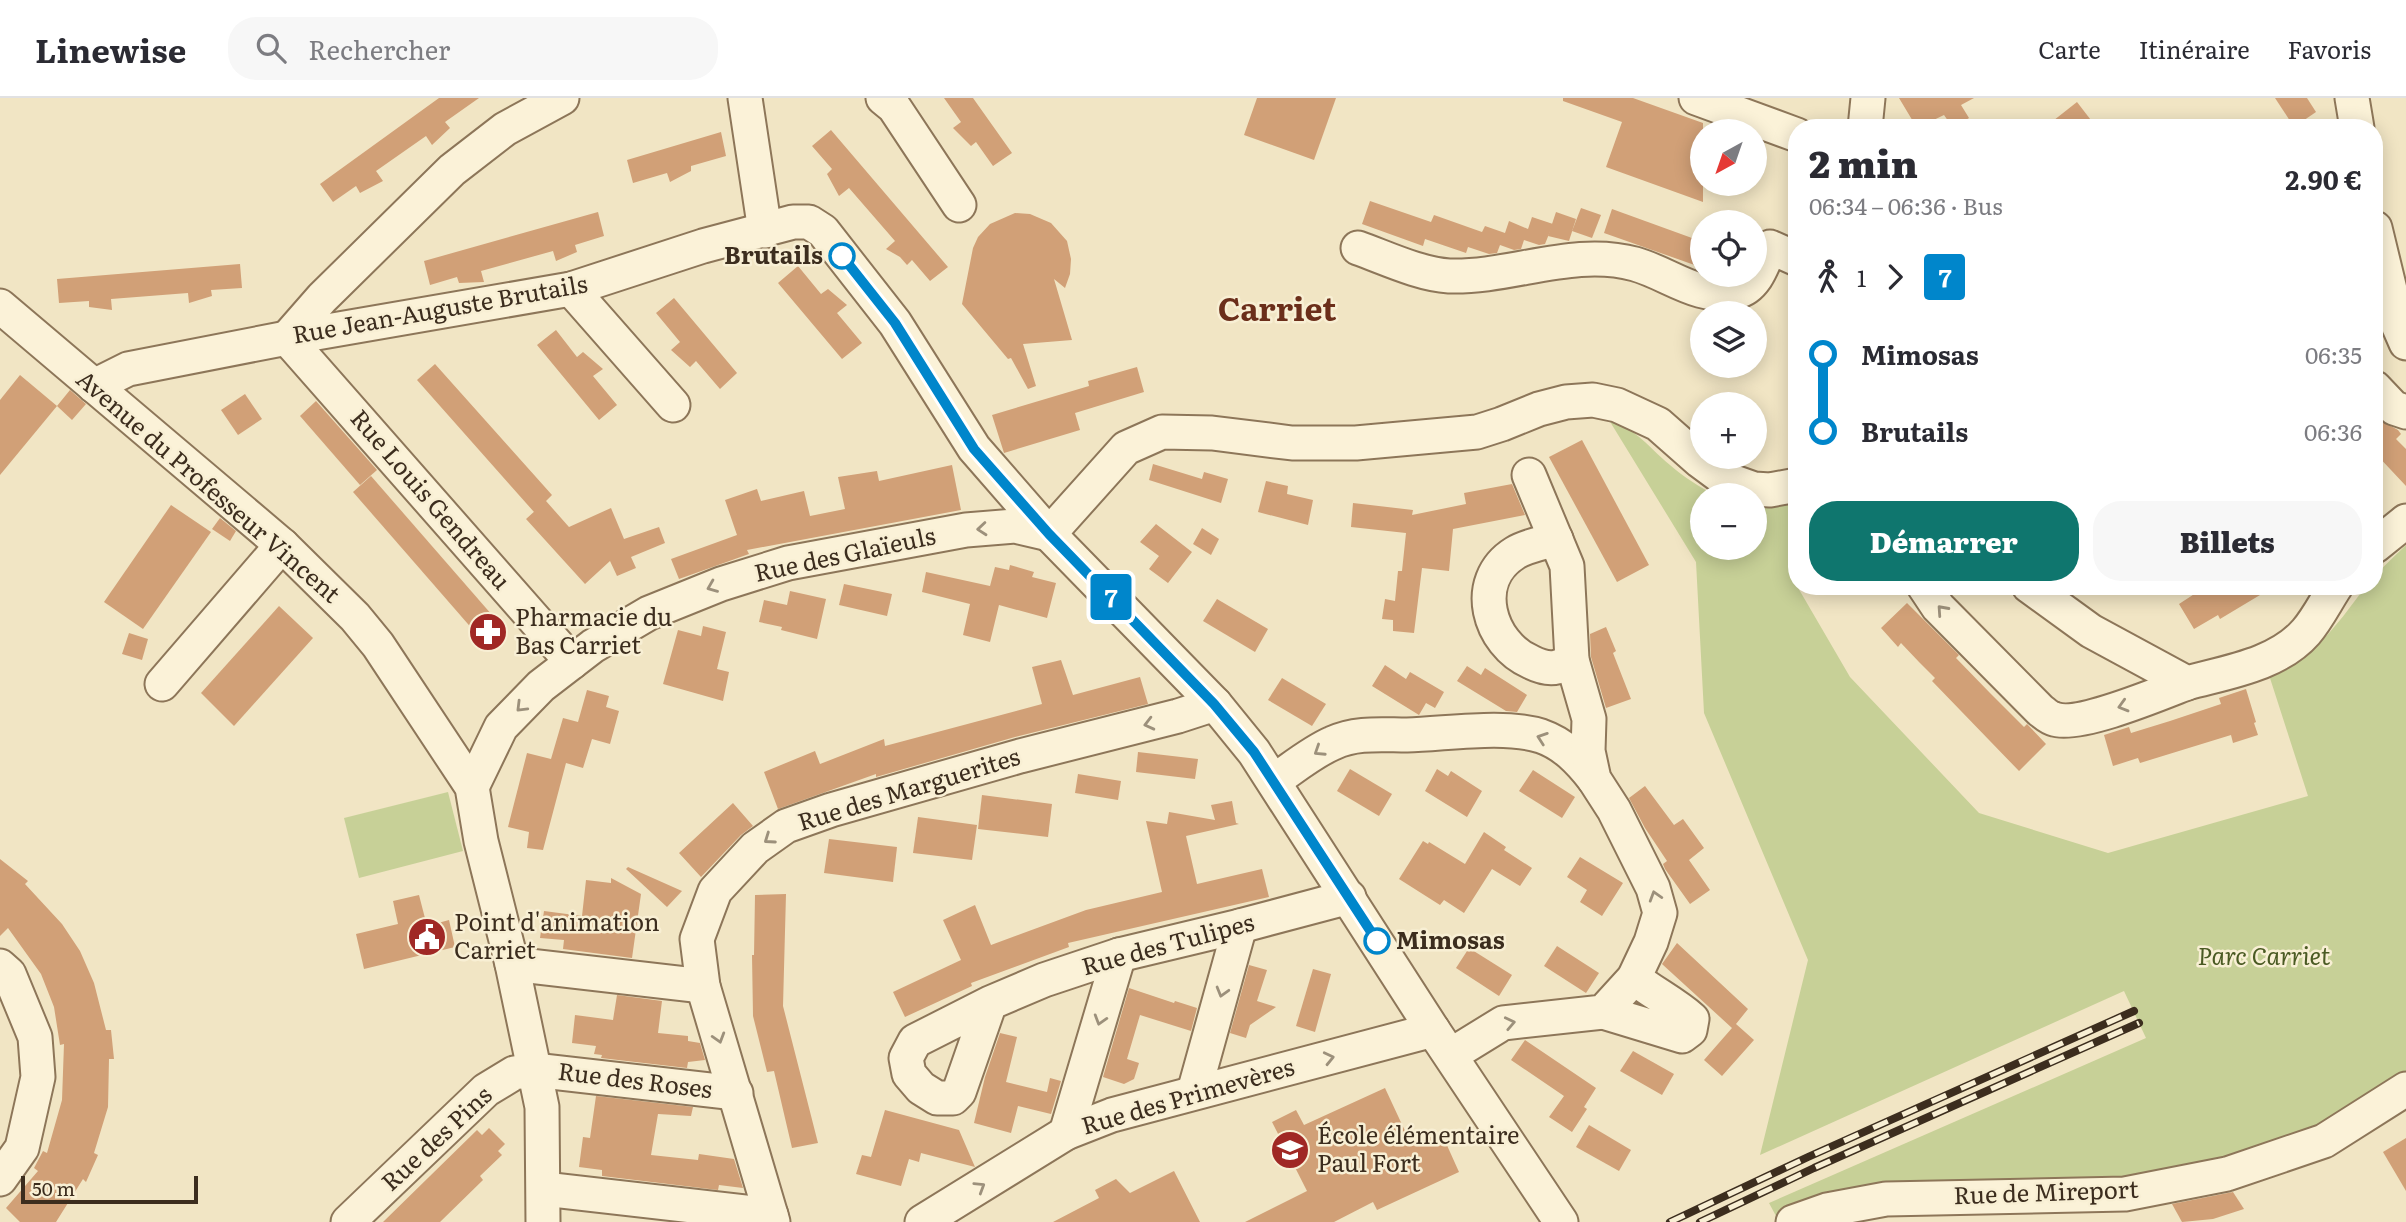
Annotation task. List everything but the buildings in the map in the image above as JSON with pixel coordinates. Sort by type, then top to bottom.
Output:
[{"type":"street","points":[[287,338],[322,298],[452,170],[505,129],[562,98]]},
{"type":"street","points":[[746,98],[765,231]]},
{"type":"street","points":[[883,98],[894,107],[959,205]]},
{"type":"street","points":[[1696,98],[1788,132]]},
{"type":"street","points":[[1866,119],[1868,98]]},
{"type":"street","points":[[2352,98],[2356,119]]},
{"type":"street","name":"Rue Jean-Auguste Brutails","points":[[94,386],[128,369],[287,338],[571,289],[703,246],[793,222],[809,222],[823,231],[895,323],[974,449],[1049,534],[1214,704],[1274,781],[1562,1222]]},
{"type":"street","points":[[1358,248],[1449,276],[1577,260],[1607,260],[1635,264],[1704,293],[1739,292],[1784,253]]},
{"type":"street","points":[[2383,261],[2399,327],[2406,343]]},
{"type":"street","points":[[571,289],[673,405]]},
{"type":"street","name":"Avenue du Professeur Vincent","points":[[4,316],[94,386],[282,545],[355,617],[378,645],[472,787]]},
{"type":"street","name":"Rue Louis Gendreau","points":[[287,338],[572,662]]},
{"type":"street","points":[[2383,396],[2394,408],[2406,412]]},
{"type":"street","points":[[1049,534],[1126,448],[1162,432],[1212,433],[1292,443],[1356,443],[1476,432],[1502,425],[1539,409],[1566,402],[1592,400],[1617,405],[1658,424],[1723,478],[1754,488],[1770,490],[1788,487]]},
{"type":"street","points":[[1529,475],[1567,566],[1572,660],[1589,719],[1588,751],[1594,779]]},
{"type":"street","points":[[2383,540],[2406,521]]},
{"type":"street","name":"Rue des Glaïeuls","points":[[472,787],[501,727],[541,686],[593,646],[649,613],[721,584],[788,563],[966,530],[1015,526],[1049,534]]},
{"type":"street","points":[[1556,539],[1515,553],[1503,564],[1492,580],[1488,604],[1497,634],[1514,654],[1540,666],[1557,667],[1572,660]]},
{"type":"street","points":[[162,684],[282,545]]},
{"type":"street","points":[[1930,595],[1938,607],[2040,710],[2055,720],[2077,720],[2284,652],[2306,632],[2330,595]]},
{"type":"street","points":[[2041,595],[2091,631],[2187,683]]},
{"type":"street","name":"Rue des Marguerites","points":[[772,1218],[703,986],[697,939],[715,891],[755,848],[786,826],[831,810],[1020,756],[1178,716],[1214,704]]},
{"type":"street","points":[[1274,781],[1333,742],[1372,733],[1406,735],[1517,732],[1541,736],[1566,748],[1594,779],[1614,810],[1653,888],[1660,914],[1651,942],[1634,978],[1603,1012],[1682,1036],[1690,1030],[1692,1019],[1634,978]]},
{"type":"street","points":[[472,787],[481,841],[512,964],[542,1107],[543,1222]]},
{"type":"street","name":"Rue des Tulipes","points":[[990,1003],[1044,980],[1119,955],[1349,897]]},
{"type":"street","points":[[1194,1092],[1240,926]]},
{"type":"street","points":[[1066,1133],[1119,955]]},
{"type":"street","points":[[512,964],[703,986]]},
{"type":"street","points":[[0,967],[9,975],[36,1037],[38,1077],[22,1148],[0,1179]]},
{"type":"street","name":"Rue des Primevères","points":[[922,1222],[1066,1133],[1112,1115],[1194,1092],[1442,1042],[1503,1023],[1603,1012]]},
{"type":"street","name":"Rue des Roses","points":[[534,1070],[736,1093]]},
{"type":"street","name":"Rue des Pins","points":[[348,1222],[486,1090],[514,1073],[534,1070]]},
{"type":"street","name":"Rue de Mireport","points":[[1793,1222],[1827,1210],[1893,1210],[2125,1194],[2227,1174],[2325,1141],[2406,1089]]},
{"type":"street","points":[[544,1189],[772,1218]]},
{"type":"green space","name":"Parc Carriet","points":[[1609,420],[1635,434],[1695,483],[1690,483],[1690,552]]},
{"type":"green space","name":"Parc Carriet","points":[[1788,504],[1788,595],[1802,595],[1850,677],[1979,813],[2108,853],[2308,796],[2269,675],[2313,648],[2359,595],[2383,595],[2383,567],[2406,545],[2406,1080],[2357,1113],[2242,1158],[2144,1177],[1844,1190],[1776,1216],[1769,1203],[2146,1038],[2124,991],[1760,1155],[1808,960],[1704,713],[1695,560],[1767,560],[1767,508]]},
{"type":"green space","points":[[448,792],[463,851],[359,878],[344,818]]},
{"type":"railway","points":[[1670,1222],[2134,1011]]},
{"type":"railway","points":[[1700,1222],[1814,1168],[2139,1023]]},
{"type":"bus line","name":"7","points":[[842,256],[895,323],[974,449],[1049,534],[1214,704],[1254,752],[1377,941]]},
{"type":"place","name":"Brutails","points":[[842,256]]},
{"type":"place","name":"Pharmacie du Bas Carriet","points":[[488,632]]},
{"type":"place","name":"Point d'animation Carriet","points":[[427,937]]},
{"type":"place","name":"Mimosas","points":[[1377,941]]},
{"type":"place","name":"École élémentaire Paul Fort","points":[[1290,1150]]},
{"type":"district","name":"Carriet","points":[[1277,310]]}]
